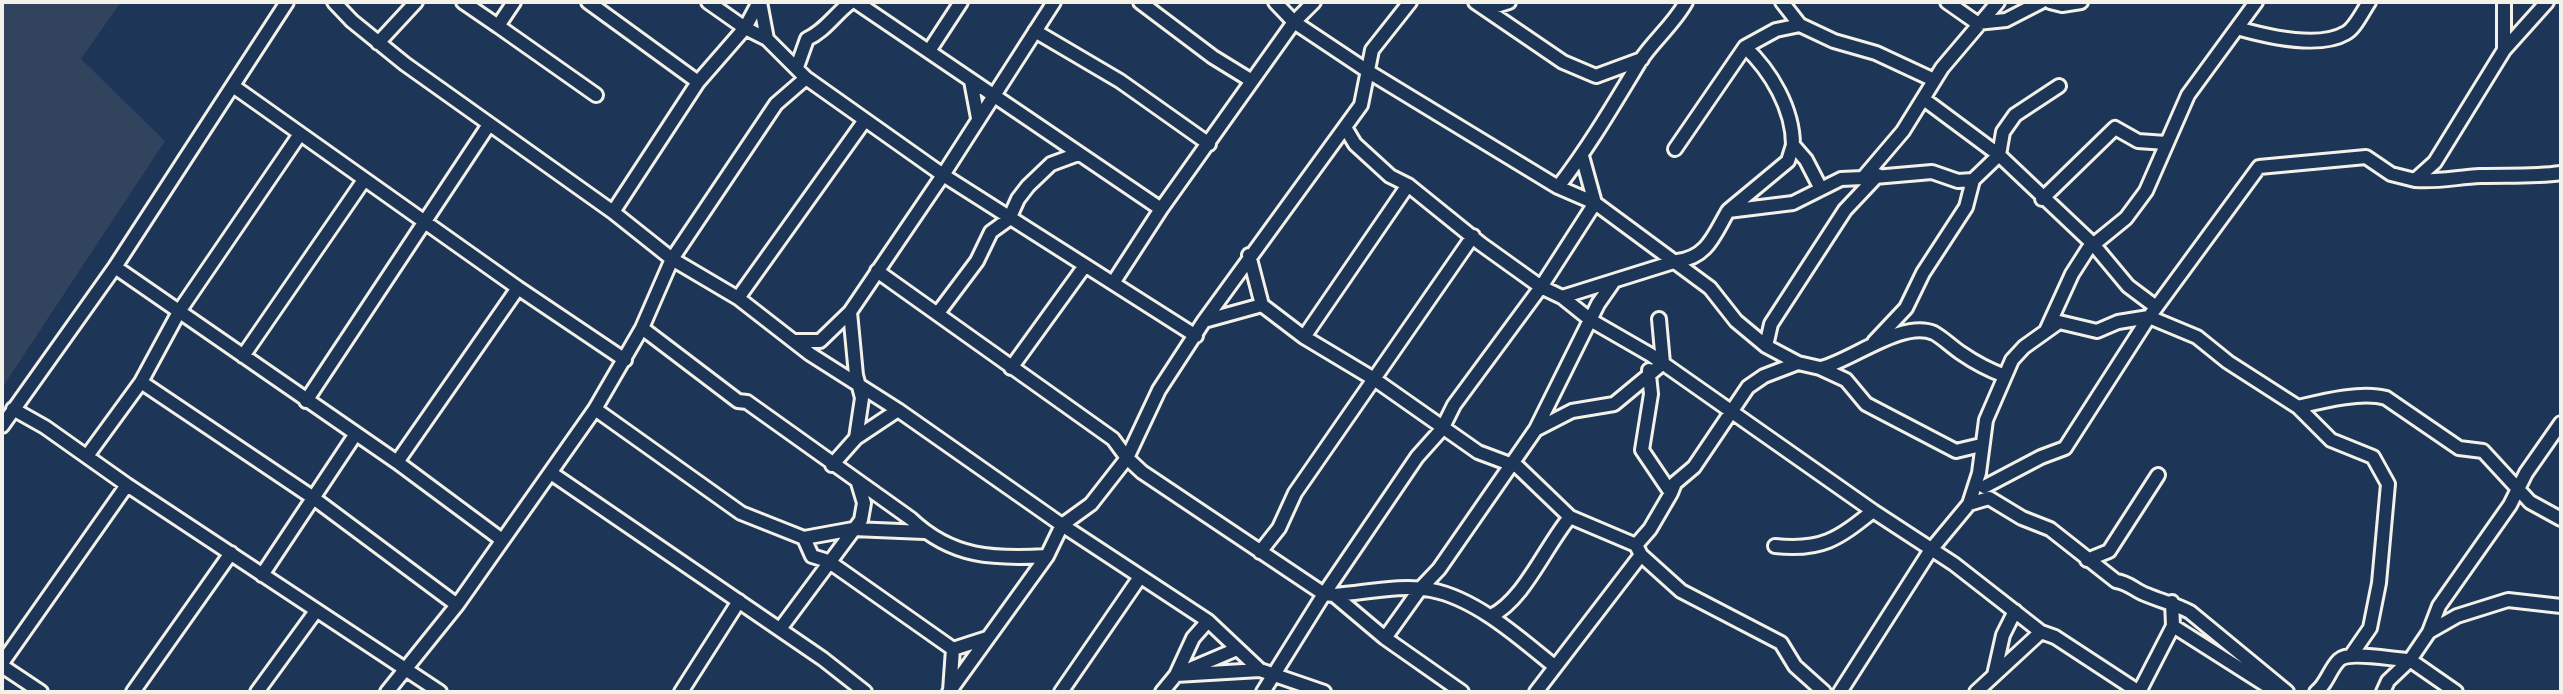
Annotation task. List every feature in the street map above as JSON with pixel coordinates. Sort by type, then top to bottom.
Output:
[{"type":"street","points":[[2,426],[115,267],[286,2]]},
{"type":"street","points":[[334,2],[378,43],[488,126],[612,212],[672,259],[738,298],[793,341],[1208,621],[1260,670],[1324,692]]},
{"type":"street","points":[[378,43],[416,2]]},
{"type":"street","points":[[464,2],[596,95]]},
{"type":"street","points":[[498,26],[514,2]]},
{"type":"street","points":[[588,2],[698,82]]},
{"type":"street","points":[[708,2],[745,28],[767,38],[802,72],[943,175],[1084,267],[1196,335]]},
{"type":"street","points":[[612,212],[698,82],[745,28],[759,2]]},
{"type":"street","points":[[759,2],[767,38]]},
{"type":"street","points":[[387,692],[457,605],[595,408],[642,328],[672,259],[776,104],[802,72],[807,39],[821,32],[834,14],[857,2],[1161,209]]},
{"type":"street","points":[[929,51],[961,2]]},
{"type":"street","points":[[793,341],[820,341],[850,312],[943,175],[1054,2]]},
{"type":"street","points":[[1140,2],[1213,57],[1252,81]]},
{"type":"street","points":[[1275,2],[1294,22],[1369,72],[1558,187],[1595,203],[1710,288],[1735,321],[1766,345],[1798,363],[1820,368],[1846,380],[1866,404],[1967,458],[1979,473],[1987,493],[2022,518],[2050,529],[2116,581],[2129,583],[2144,595],[2172,603],[2210,625],[2287,692]]},
{"type":"street","points":[[1113,283],[1161,209],[1294,22],[1314,2]]},
{"type":"street","points":[[1349,59],[1372,50],[1410,2]]},
{"type":"street","points":[[1475,2],[1563,62],[1596,76],[1642,59]]},
{"type":"street","points":[[1487,9],[1509,2]]},
{"type":"street","points":[[1558,187],[1582,156],[1642,59],[1676,20],[1686,2]]},
{"type":"street","points":[[1782,2],[1800,25],[1834,41],[1876,53],[1934,80]]},
{"type":"street","points":[[1947,2],[1977,23],[2007,20],[2041,2]]},
{"type":"street","points":[[1863,178],[1903,131],[1925,100],[1934,80],[1977,23],[1998,2]]},
{"type":"street","points":[[2050,2],[2062,5],[2081,2]]},
{"type":"street","points":[[2046,331],[2072,274],[2093,244],[2126,218],[2146,191],[2188,95],[2256,2]]},
{"type":"street","points":[[2236,29],[2275,38],[2333,37],[2347,33],[2369,2]]},
{"type":"street","points":[[2504,2],[2504,50]]},
{"type":"street","points":[[2415,180],[2435,162],[2504,50],[2547,2]]},
{"type":"street","points":[[1675,149],[1745,47],[1776,30],[1800,25]]},
{"type":"street","points":[[1035,31],[1120,81],[1209,144]]},
{"type":"street","points":[[1562,297],[1676,261],[1692,260],[1702,253],[1728,211],[1788,161],[1793,145],[1793,123],[1761,62],[1745,47]]},
{"type":"street","points":[[950,692],[1047,556],[1062,525],[1091,504],[1127,458],[1159,390],[1204,321],[1249,255],[1346,129],[1361,105],[1372,50]]},
{"type":"street","points":[[971,81],[978,118]]},
{"type":"street","points":[[233,86],[625,360]]},
{"type":"street","points":[[1873,343],[1906,308],[1923,274],[1965,207],[1973,180],[1999,155],[2003,132],[2015,115],[2059,86]]},
{"type":"street","points":[[1925,100],[1999,155],[2042,199],[2093,244],[2153,312],[2197,337],[2228,362],[2298,407],[2332,440],[2373,457],[2388,484],[2379,583],[2370,628],[2352,654],[2339,660],[2323,687],[2316,692]]},
{"type":"street","points":[[738,298],[865,120]]},
{"type":"street","points":[[306,401],[488,126]]},
{"type":"street","points":[[2042,199],[2115,128],[2138,141],[2166,143]]},
{"type":"street","points":[[1346,129],[1363,151],[1390,176],[1408,185],[1542,287],[1562,297],[1592,321],[1663,363],[1730,413],[1930,551],[1954,564],[2041,632],[2055,637],[2139,692],[2173,626],[2172,603]]},
{"type":"street","points":[[87,456],[141,382],[180,310],[300,134]]},
{"type":"street","points":[[1793,145],[1806,160],[1820,187]]},
{"type":"street","points":[[938,313],[977,261],[991,232],[1009,219],[1017,199],[1039,174],[1051,164],[1078,154]]},
{"type":"street","points":[[1263,692],[1276,676],[1289,648],[1329,594],[1417,457],[1442,429],[1454,405],[1542,287],[1595,203],[1582,156]]},
{"type":"street","points":[[1840,692],[1930,551],[1969,504],[2041,457],[2065,448],[2153,312],[2259,167],[2366,157],[2391,174],[2415,180],[2438,181],[2479,176],[2524,178],[2561,173]]},
{"type":"street","points":[[1728,211],[1793,203],[1820,187],[1841,179],[1932,173],[1958,181],[1973,180]]},
{"type":"street","points":[[1766,345],[1771,324],[1845,210],[1878,175]]},
{"type":"street","points":[[243,356],[364,180]]},
{"type":"street","points":[[1304,337],[1408,185]]},
{"type":"street","points":[[1260,552],[1279,528],[1296,493],[1473,236]]},
{"type":"street","points":[[1249,255],[1262,305],[1304,337],[1374,379],[1478,452],[1513,464],[1570,517],[1639,550],[1681,591],[1781,643],[1795,666],[1824,692]]},
{"type":"street","points":[[115,267],[397,462],[502,540]]},
{"type":"street","points":[[1012,368],[1084,267]]},
{"type":"street","points":[[877,271],[1113,439],[1127,458],[1260,552],[1329,594],[1385,638],[1462,692]]},
{"type":"street","points":[[1385,638],[1420,589],[1439,569],[1536,429],[1592,321],[1598,304],[1614,281]]},
{"type":"street","points":[[397,462],[519,288]]},
{"type":"street","points":[[1204,321],[1262,305]]},
{"type":"street","points":[[850,312],[856,375],[862,398],[856,438]]},
{"type":"street","points":[[1969,504],[1979,473],[1986,420],[2012,360],[2060,322],[2097,331],[2153,312]]},
{"type":"street","points":[[1659,319],[1663,363]]},
{"type":"street","points":[[642,328],[738,401],[747,402],[911,519],[924,532],[973,556],[1047,556]]},
{"type":"street","points":[[1820,368],[1837,364],[1873,343],[1918,331],[1933,333],[1963,355],[2005,376]]},
{"type":"street","points":[[1651,355],[1651,394],[1642,450],[1671,493]]},
{"type":"street","points":[[1536,429],[1572,411],[1614,404],[1663,363]]},
{"type":"street","points":[[1536,692],[1639,550],[1675,483],[1694,467],[1730,413],[1756,381],[1798,363]]},
{"type":"street","points":[[141,382],[312,497],[457,605]]},
{"type":"street","points":[[2298,407],[2335,398],[2375,395],[2386,398],[2459,448],[2483,451],[2520,487],[2530,502],[2561,519]]},
{"type":"street","points":[[595,408],[741,513],[804,538],[853,529],[924,532]]},
{"type":"street","points":[[13,409],[45,426],[127,485],[440,692]]},
{"type":"street","points":[[832,465],[856,438],[898,410]]},
{"type":"street","points":[[2383,692],[2388,681],[2410,660],[2430,632],[2439,606],[2561,423]]},
{"type":"street","points":[[262,575],[355,435]]},
{"type":"street","points":[[1956,451],[1981,445]]},
{"type":"street","points":[[551,473],[780,629],[865,692]]},
{"type":"street","points":[[2087,560],[2109,551],[2158,475]]},
{"type":"street","points":[[780,629],[861,520],[864,503],[858,483]]},
{"type":"street","points":[[41,692],[2,664],[127,485]]},
{"type":"street","points":[[1775,546],[1805,549],[1826,542],[1849,531],[1873,511]]},
{"type":"street","points":[[1491,616],[1508,608],[1553,538],[1570,517]]},
{"type":"street","points":[[804,538],[812,556],[828,561],[953,649]]},
{"type":"street","points":[[132,692],[231,553]]},
{"type":"street","points":[[1061,692],[1140,577]]},
{"type":"street","points":[[1329,594],[1420,589],[1450,595],[1491,616],[1554,666]]},
{"type":"street","points":[[2430,632],[2457,616],[2508,600],[2561,606]]},
{"type":"street","points":[[681,692],[739,601]]},
{"type":"street","points":[[257,692],[316,611]]},
{"type":"street","points":[[1994,675],[2003,635],[2015,611]]},
{"type":"street","points":[[1162,692],[1176,675],[1193,638],[1208,621]]},
{"type":"street","points":[[2173,626],[2277,692]]},
{"type":"street","points":[[1976,692],[2041,632]]},
{"type":"street","points":[[953,649],[987,638]]},
{"type":"street","points":[[950,692],[953,649]]},
{"type":"street","points":[[1176,675],[1237,649]]},
{"type":"street","points":[[2352,654],[2410,660],[2456,692]]},
{"type":"street","points":[[1176,675],[1260,670]]},
{"type":"shaded area","points":[[2,2],[121,2],[81,59],[165,141],[2,388]]}]
